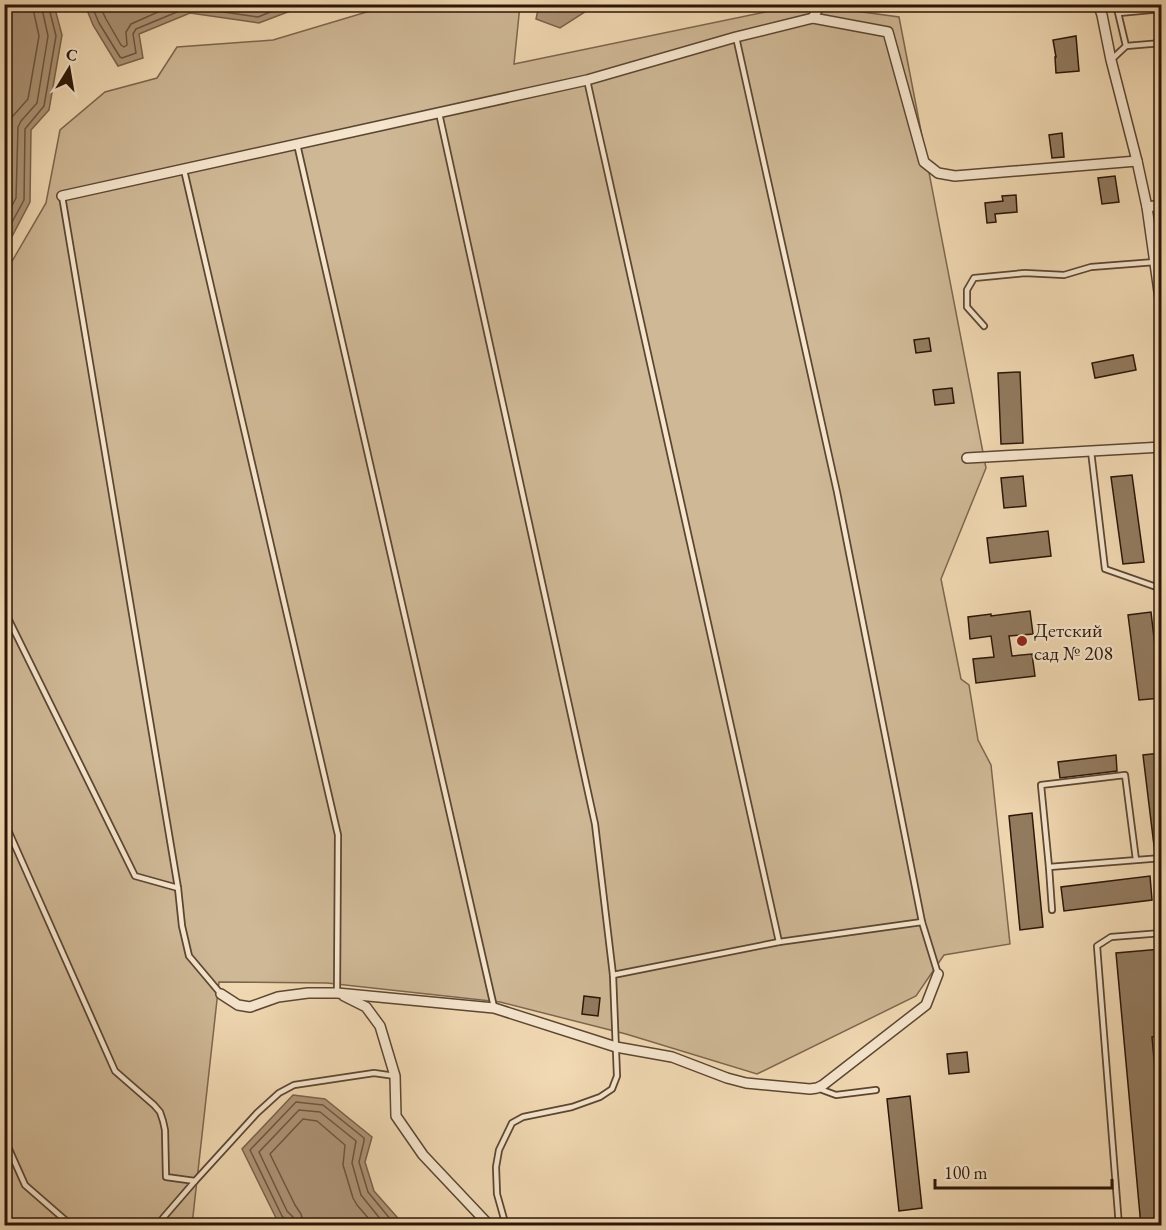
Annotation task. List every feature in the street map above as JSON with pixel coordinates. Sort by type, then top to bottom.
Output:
[{"type":"street","points":[[813,18],[820,4]]},
{"type":"street","points":[[1098,4],[1147,207],[1161,313]]},
{"type":"street","points":[[62,196],[587,80],[736,37],[813,18],[888,32],[924,162],[938,173],[955,176],[1137,161]]},
{"type":"street","points":[[1147,207],[1161,205]]},
{"type":"street","points":[[967,458],[1161,447]]},
{"type":"street","points":[[221,994],[238,1005],[250,1007],[279,997],[308,993],[337,993],[494,1008],[616,1047],[672,1057],[746,1083],[810,1089],[817,1088],[926,1005],[938,974]]},
{"type":"street","points":[[337,993],[366,1007],[380,1026],[396,1076],[396,1116],[423,1155],[490,1226]]},
{"type":"lane","points":[[1116,4],[1126,46]]},
{"type":"lane","points":[[1119,13],[1161,9]]},
{"type":"lane","points":[[736,37],[837,492],[922,921],[938,974]]},
{"type":"lane","points":[[1111,60],[1126,46],[1161,43]]},
{"type":"lane","points":[[587,80],[779,942]]},
{"type":"lane","points":[[439,112],[595,824],[613,975],[617,1076],[612,1089],[600,1097],[572,1107],[523,1117],[512,1122],[499,1150],[496,1167],[497,1194],[506,1226]]},
{"type":"lane","points":[[297,144],[494,1008]]},
{"type":"lane","points":[[183,169],[338,835],[337,993]]},
{"type":"lane","points":[[62,196],[178,888],[182,926],[189,956],[221,994]]},
{"type":"lane","points":[[984,326],[967,307],[967,290],[974,278],[1025,273],[1064,275],[1091,267],[1155,262]]},
{"type":"lane","points":[[1091,451],[1105,569],[1161,589]]},
{"type":"lane","points":[[4,610],[135,876],[178,888]]},
{"type":"lane","points":[[1053,910],[1041,785],[1125,775],[1136,860]]},
{"type":"lane","points":[[4,821],[115,1071],[160,1112],[165,1130],[166,1177],[195,1181]]},
{"type":"lane","points":[[1049,867],[1161,858]]},
{"type":"lane","points":[[613,975],[779,942],[922,921]]},
{"type":"lane","points":[[1119,1226],[1097,946],[1112,937],[1161,933]]},
{"type":"lane","points":[[159,1226],[163,1218],[195,1181],[257,1113],[279,1093],[294,1085],[374,1073],[396,1076]]},
{"type":"lane","points":[[817,1088],[836,1095],[876,1090]]},
{"type":"lane","points":[[4,1138],[25,1185],[72,1226]]},
{"type":"shaded area","points":[[390,5],[520,5],[514,64],[799,5],[899,17],[986,468],[941,579],[961,679],[969,685],[978,740],[991,765],[1010,944],[944,955],[916,996],[757,1074],[626,1034],[500,1002],[327,983],[219,982],[192,1225],[5,1226],[4,275],[46,203],[60,130],[105,92],[157,78],[177,47],[273,40]]},
{"type":"water","points":[[5,4],[54,5],[62,35],[49,110],[31,130],[30,202],[5,250]]},
{"type":"water","points":[[539,4],[592,5],[591,8],[560,28],[536,19]]},
{"type":"water","points":[[85,5],[306,5],[259,23],[190,13],[139,34],[143,58],[118,66],[93,25]]},
{"type":"water","points":[[293,1095],[325,1099],[372,1137],[365,1162],[374,1191],[404,1225],[288,1226],[278,1222],[242,1149]]},
{"type":"building","points":[[1076,36],[1079,71],[1056,73],[1053,40]]},
{"type":"building","points":[[1062,133],[1064,157],[1052,158],[1049,135]]},
{"type":"building","points":[[1115,176],[1119,202],[1102,204],[1098,178]]},
{"type":"building","points":[[1016,195],[1017,212],[995,214],[996,222],[987,223],[985,203],[1003,201],[1002,196]]},
{"type":"building","points":[[929,338],[931,351],[916,353],[914,340]]},
{"type":"building","points":[[1133,355],[1136,370],[1095,378],[1092,363]]},
{"type":"building","points":[[1020,372],[1023,443],[1001,444],[998,373]]},
{"type":"building","points":[[952,388],[954,403],[935,405],[933,390]]},
{"type":"building","points":[[1132,475],[1144,562],[1123,564],[1111,477]]},
{"type":"building","points":[[1023,476],[1026,506],[1004,508],[1001,478]]},
{"type":"building","points":[[1048,531],[1051,556],[990,563],[987,538]]},
{"type":"building","points":[[1030,611],[1033,634],[1009,636],[1012,656],[1032,654],[1035,676],[976,683],[973,659],[994,657],[991,636],[970,639],[968,617]]},
{"type":"building","points":[[1151,612],[1161,698],[1139,700],[1128,615]]},
{"type":"building","points":[[1161,753],[1161,854],[1155,854],[1143,755]]},
{"type":"building","points":[[1116,755],[1117,771],[1060,778],[1058,762]]},
{"type":"building","points":[[1032,813],[1043,927],[1020,930],[1009,816]]},
{"type":"building","points":[[1150,876],[1152,900],[1064,911],[1061,887]]},
{"type":"building","points":[[1161,949],[1161,1036],[1152,1037],[1161,1137],[1161,1226],[1141,1226],[1116,953]]},
{"type":"building","points":[[584,996],[600,998],[598,1016],[582,1014]]},
{"type":"building","points":[[967,1052],[969,1072],[949,1074],[947,1054]]},
{"type":"building","points":[[910,1096],[922,1208],[899,1211],[887,1099]]},
{"type":"place","name":"Детский сад № 208","points":[[1022,641]]}]
